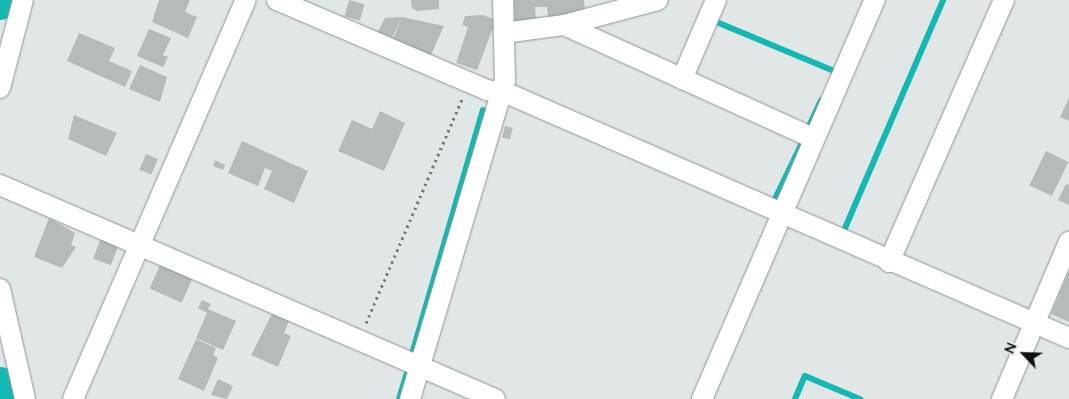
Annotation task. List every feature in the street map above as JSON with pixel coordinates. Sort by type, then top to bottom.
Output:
[{"type":"street","points":[[0,88],[23,0]]},
{"type":"street","points":[[73,399],[246,0]]},
{"type":"street","points":[[277,0],[469,82],[501,93],[889,262],[1069,338]]},
{"type":"street","points":[[410,399],[501,93],[504,33],[503,0]]},
{"type":"street","points":[[504,33],[564,25],[658,0]]},
{"type":"street","points":[[682,79],[716,0]]},
{"type":"street","points":[[702,399],[813,138],[875,0]]},
{"type":"street","points":[[889,262],[1004,0]]},
{"type":"street","points":[[564,25],[813,138]]},
{"type":"street","points":[[0,185],[496,399]]},
{"type":"street","points":[[1002,399],[1069,242]]},
{"type":"street","points":[[0,289],[25,399]]},
{"type":"path","points":[[359,340],[469,82]]},
{"type":"building","points":[[159,0],[190,0],[185,12],[197,17],[188,38],[152,22]]},
{"type":"building","points":[[349,0],[364,4],[360,21],[345,16]]},
{"type":"building","points":[[411,0],[439,0],[439,9],[417,11],[412,8]]},
{"type":"building","points":[[514,0],[584,0],[585,13],[548,18],[547,7],[535,7],[536,20],[515,21]]},
{"type":"building","points":[[483,15],[496,20],[477,70],[456,63],[468,27],[462,25],[465,16]]},
{"type":"building","points":[[402,17],[392,38],[378,32],[385,18]]},
{"type":"building","points":[[402,17],[444,26],[431,55],[393,39]]},
{"type":"building","points":[[149,29],[171,38],[163,55],[168,57],[163,67],[137,56]]},
{"type":"building","points":[[79,33],[115,48],[109,61],[132,71],[125,87],[67,61]]},
{"type":"building","points":[[140,65],[167,77],[160,102],[129,89]]},
{"type":"building","points":[[1069,98],[1069,121],[1060,117]]},
{"type":"building","points":[[380,111],[405,123],[384,171],[338,151],[352,120],[372,129]]},
{"type":"building","points":[[74,115],[117,133],[106,156],[68,139]]},
{"type":"building","points":[[505,126],[513,128],[510,140],[502,138]]},
{"type":"building","points":[[242,141],[308,171],[294,203],[264,189],[272,171],[265,168],[258,186],[228,173]]},
{"type":"building","points":[[1046,151],[1068,162],[1052,196],[1029,185]]},
{"type":"building","points":[[146,154],[158,159],[151,175],[139,170]]},
{"type":"building","points":[[215,160],[225,165],[223,170],[213,166]]},
{"type":"building","points":[[1066,184],[1069,185],[1069,205],[1058,200]]},
{"type":"building","points":[[49,218],[75,233],[71,245],[76,247],[62,268],[34,257]]},
{"type":"building","points":[[101,238],[119,245],[111,265],[93,259]]},
{"type":"building","points":[[161,263],[193,277],[182,303],[150,289]]},
{"type":"building","points":[[1069,271],[1069,322],[1051,314]]},
{"type":"building","points":[[202,300],[211,304],[208,309],[236,321],[223,350],[196,338],[207,313],[198,308]]},
{"type":"building","points":[[272,314],[289,321],[284,333],[291,336],[278,367],[251,355]]},
{"type":"building","points":[[196,339],[216,348],[213,355],[218,358],[204,391],[178,379]]},
{"type":"building","points":[[218,379],[233,386],[227,399],[211,395]]},
{"type":"waterway","points":[[842,235],[943,0]]},
{"type":"waterway","points":[[714,21],[834,71]]},
{"type":"waterway","points":[[810,124],[821,100]]},
{"type":"waterway","points":[[412,354],[483,110]]},
{"type":"waterway","points":[[773,203],[802,143]]},
{"type":"waterway","points":[[399,399],[408,370]]},
{"type":"waterway","points":[[795,399],[805,376],[860,399]]},
{"type":"waterway","points":[[0,385],[3,399]]}]
